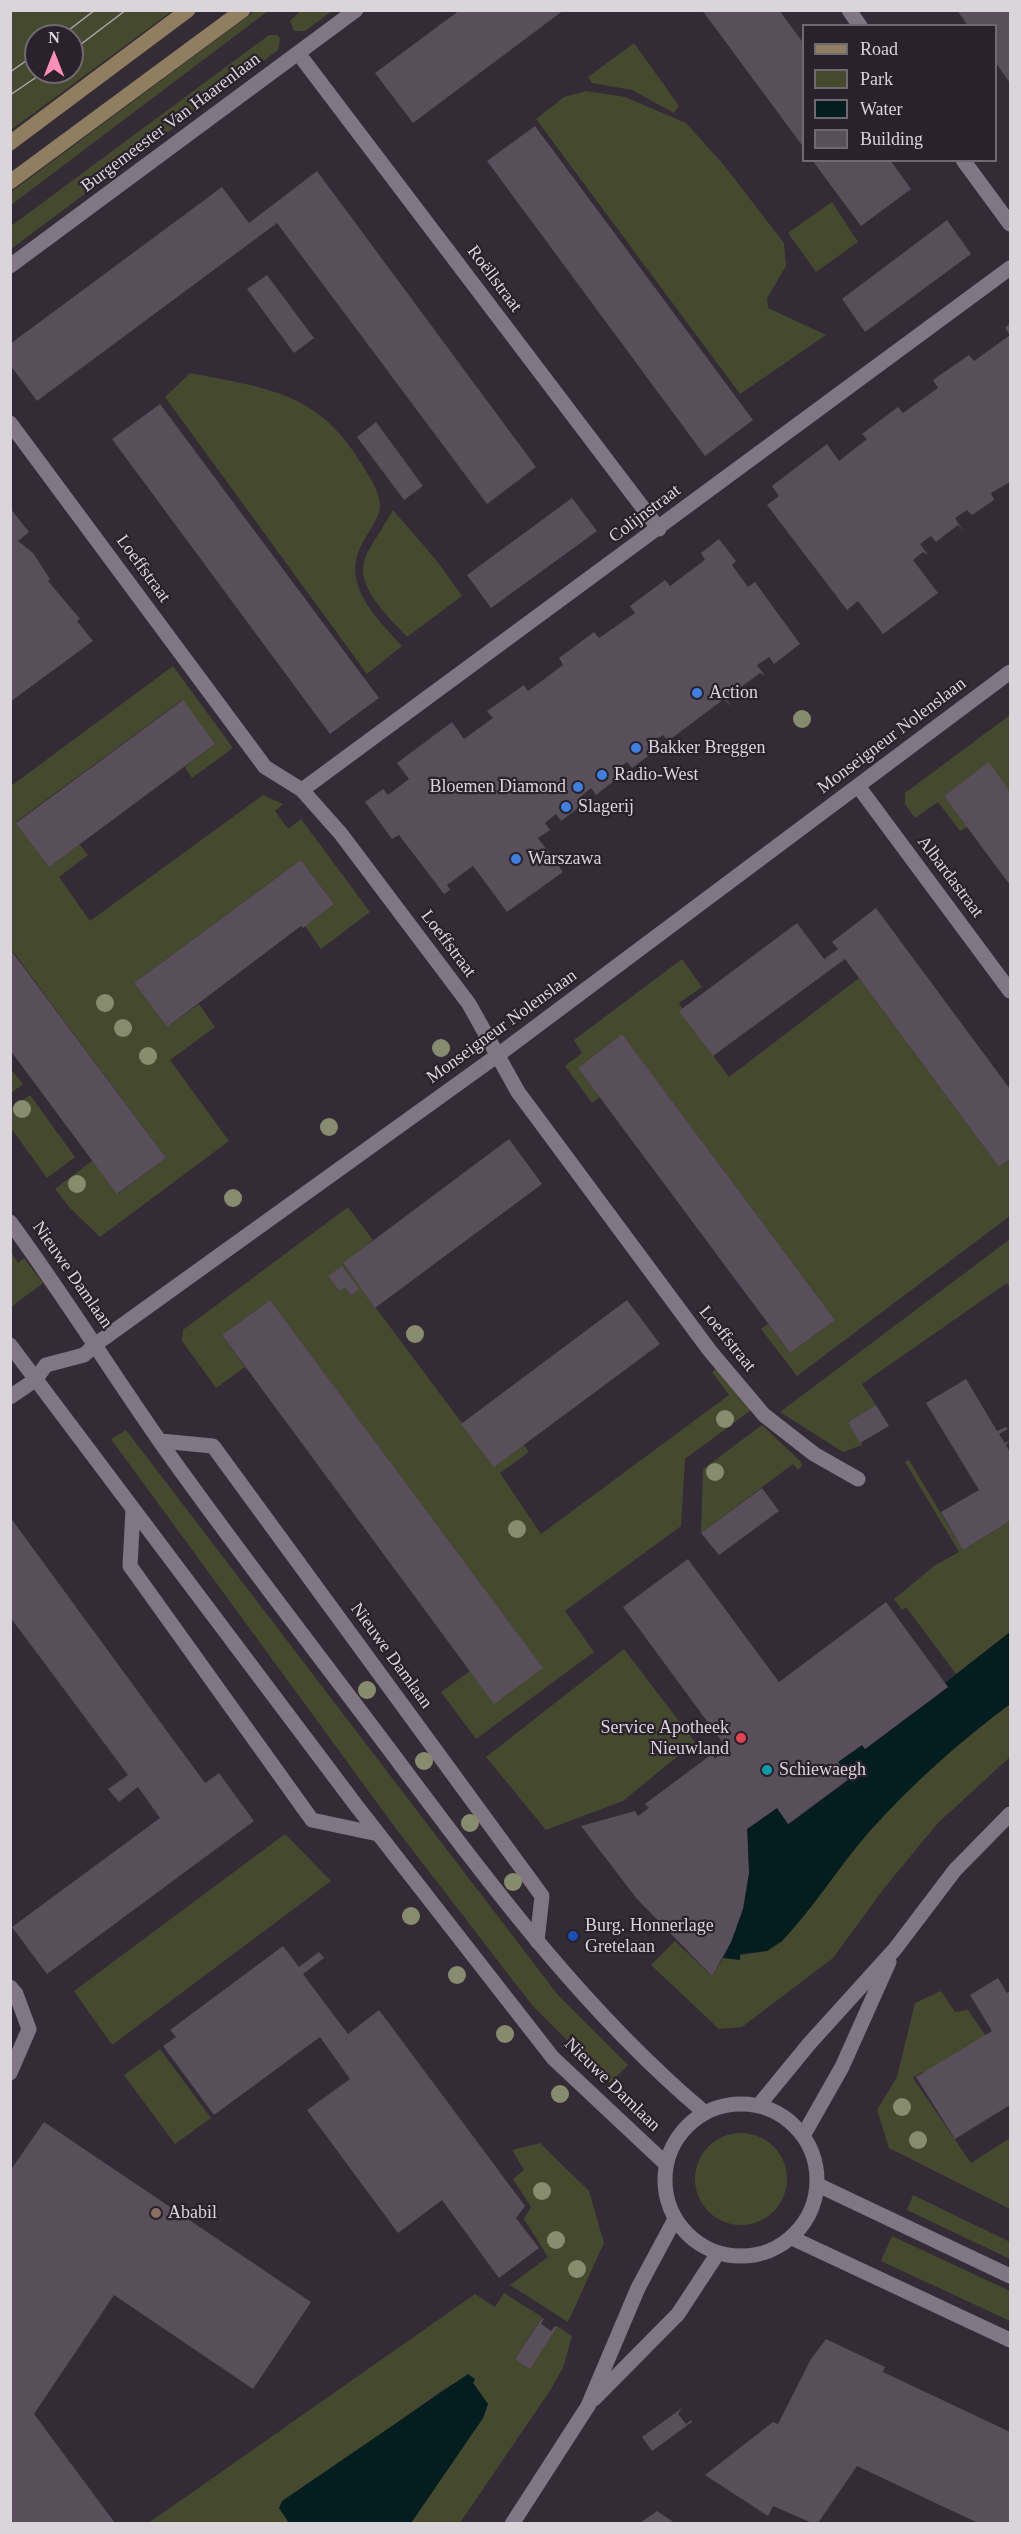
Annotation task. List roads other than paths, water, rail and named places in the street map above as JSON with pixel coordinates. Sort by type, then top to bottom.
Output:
[{"type":"main road","points":[[10,143],[188,10]]},
{"type":"main road","points":[[10,182],[243,10]]},
{"type":"street","name":"Burgemeester Van Haarenlaan","points":[[10,266],[356,10]]},
{"type":"street","points":[[849,10],[859,24]]},
{"type":"street","name":"Roëllstraat","points":[[298,53],[659,529]]},
{"type":"street","points":[[964,162],[1011,224]]},
{"type":"street","name":"Colijnstraat","points":[[302,790],[1011,268]]},
{"type":"street","name":"Loeffstraat","points":[[10,423],[265,767],[302,790],[341,834],[469,1004],[518,1092],[710,1352],[764,1415],[814,1454],[858,1479]]},
{"type":"street","name":"Monseigneur Nolenslaan","points":[[10,1397],[35,1380],[46,1365],[84,1355],[96,1344],[498,1055],[1011,672]]},
{"type":"street","name":"Albardastraat","points":[[858,786],[1011,991]]},
{"type":"street","name":"Nieuwe Damlaan","points":[[10,1222],[96,1344],[160,1441],[459,1845],[537,1941],[609,2024],[664,2078],[705,2112]]},
{"type":"street","name":"Nieuwe Damlaan","points":[[10,1345],[378,1834],[553,2058],[666,2164]]},
{"type":"street","name":"Nieuwe Damlaan","points":[[160,1441],[213,1446],[542,1896],[537,1941]]},
{"type":"street","points":[[133,1510],[130,1566],[312,1820],[378,1834]]},
{"type":"street","points":[[759,2105],[809,2044],[895,1949],[955,1870],[1011,1814]]},
{"type":"street","points":[[804,2134],[842,2067],[895,1949]]},
{"type":"street","points":[[10,1987],[16,1994],[29,2029],[10,2073]]},
{"type":"street","points":[[731,2103],[759,2105],[784,2115],[804,2134],[816,2158],[818,2185],[814,2205],[806,2222],[792,2238],[776,2248],[757,2255],[738,2257],[718,2253],[686,2234],[675,2219],[668,2202],[664,2182],[666,2164],[674,2143],[687,2126],[705,2112],[731,2103]]},
{"type":"street","points":[[818,2185],[1011,2276]]},
{"type":"street","points":[[512,2523],[588,2406],[638,2288],[675,2219]]},
{"type":"street","points":[[792,2238],[1011,2340]]},
{"type":"street","points":[[588,2406],[678,2314],[718,2253]]},
{"type":"water","points":[[1010,1632],[1010,1704],[972,1733],[884,1815],[782,1941],[767,1951],[740,1954],[740,1960],[723,1958],[737,1927],[745,1895],[748,1863],[747,1829],[777,1808],[789,1824],[850,1779],[838,1762],[862,1745],[865,1749],[948,1687],[945,1683]]},
{"type":"water","points":[[468,2374],[475,2379],[473,2383],[488,2404],[483,2418],[411,2523],[289,2523],[279,2508],[282,2501]]},
{"type":"tram line","points":[[77,24],[95,10]]},
{"type":"tram line","points":[[84,42],[126,10]]},
{"type":"tram line","points":[[10,72],[24,62]]},
{"type":"tram line","points":[[10,95],[26,84]]},
{"type":"place","name":"Action","points":[[697,693]]},
{"type":"place","name":"Bakker Breggen","points":[[636,748]]},
{"type":"place","name":"Radio-West","points":[[602,775]]},
{"type":"place","name":"Bloemen Diamond","points":[[578,787]]},
{"type":"place","name":"Slagerij","points":[[566,807]]},
{"type":"place","name":"Warszawa","points":[[516,859]]},
{"type":"place","name":"Service Apotheek Nieuwland","points":[[741,1738]]},
{"type":"place","name":"Schiewaegh","points":[[767,1770]]},
{"type":"place","name":"Burg. Honnerlage Gretelaan","points":[[573,1936]]},
{"type":"place","name":"Ababil","points":[[156,2213]]}]
